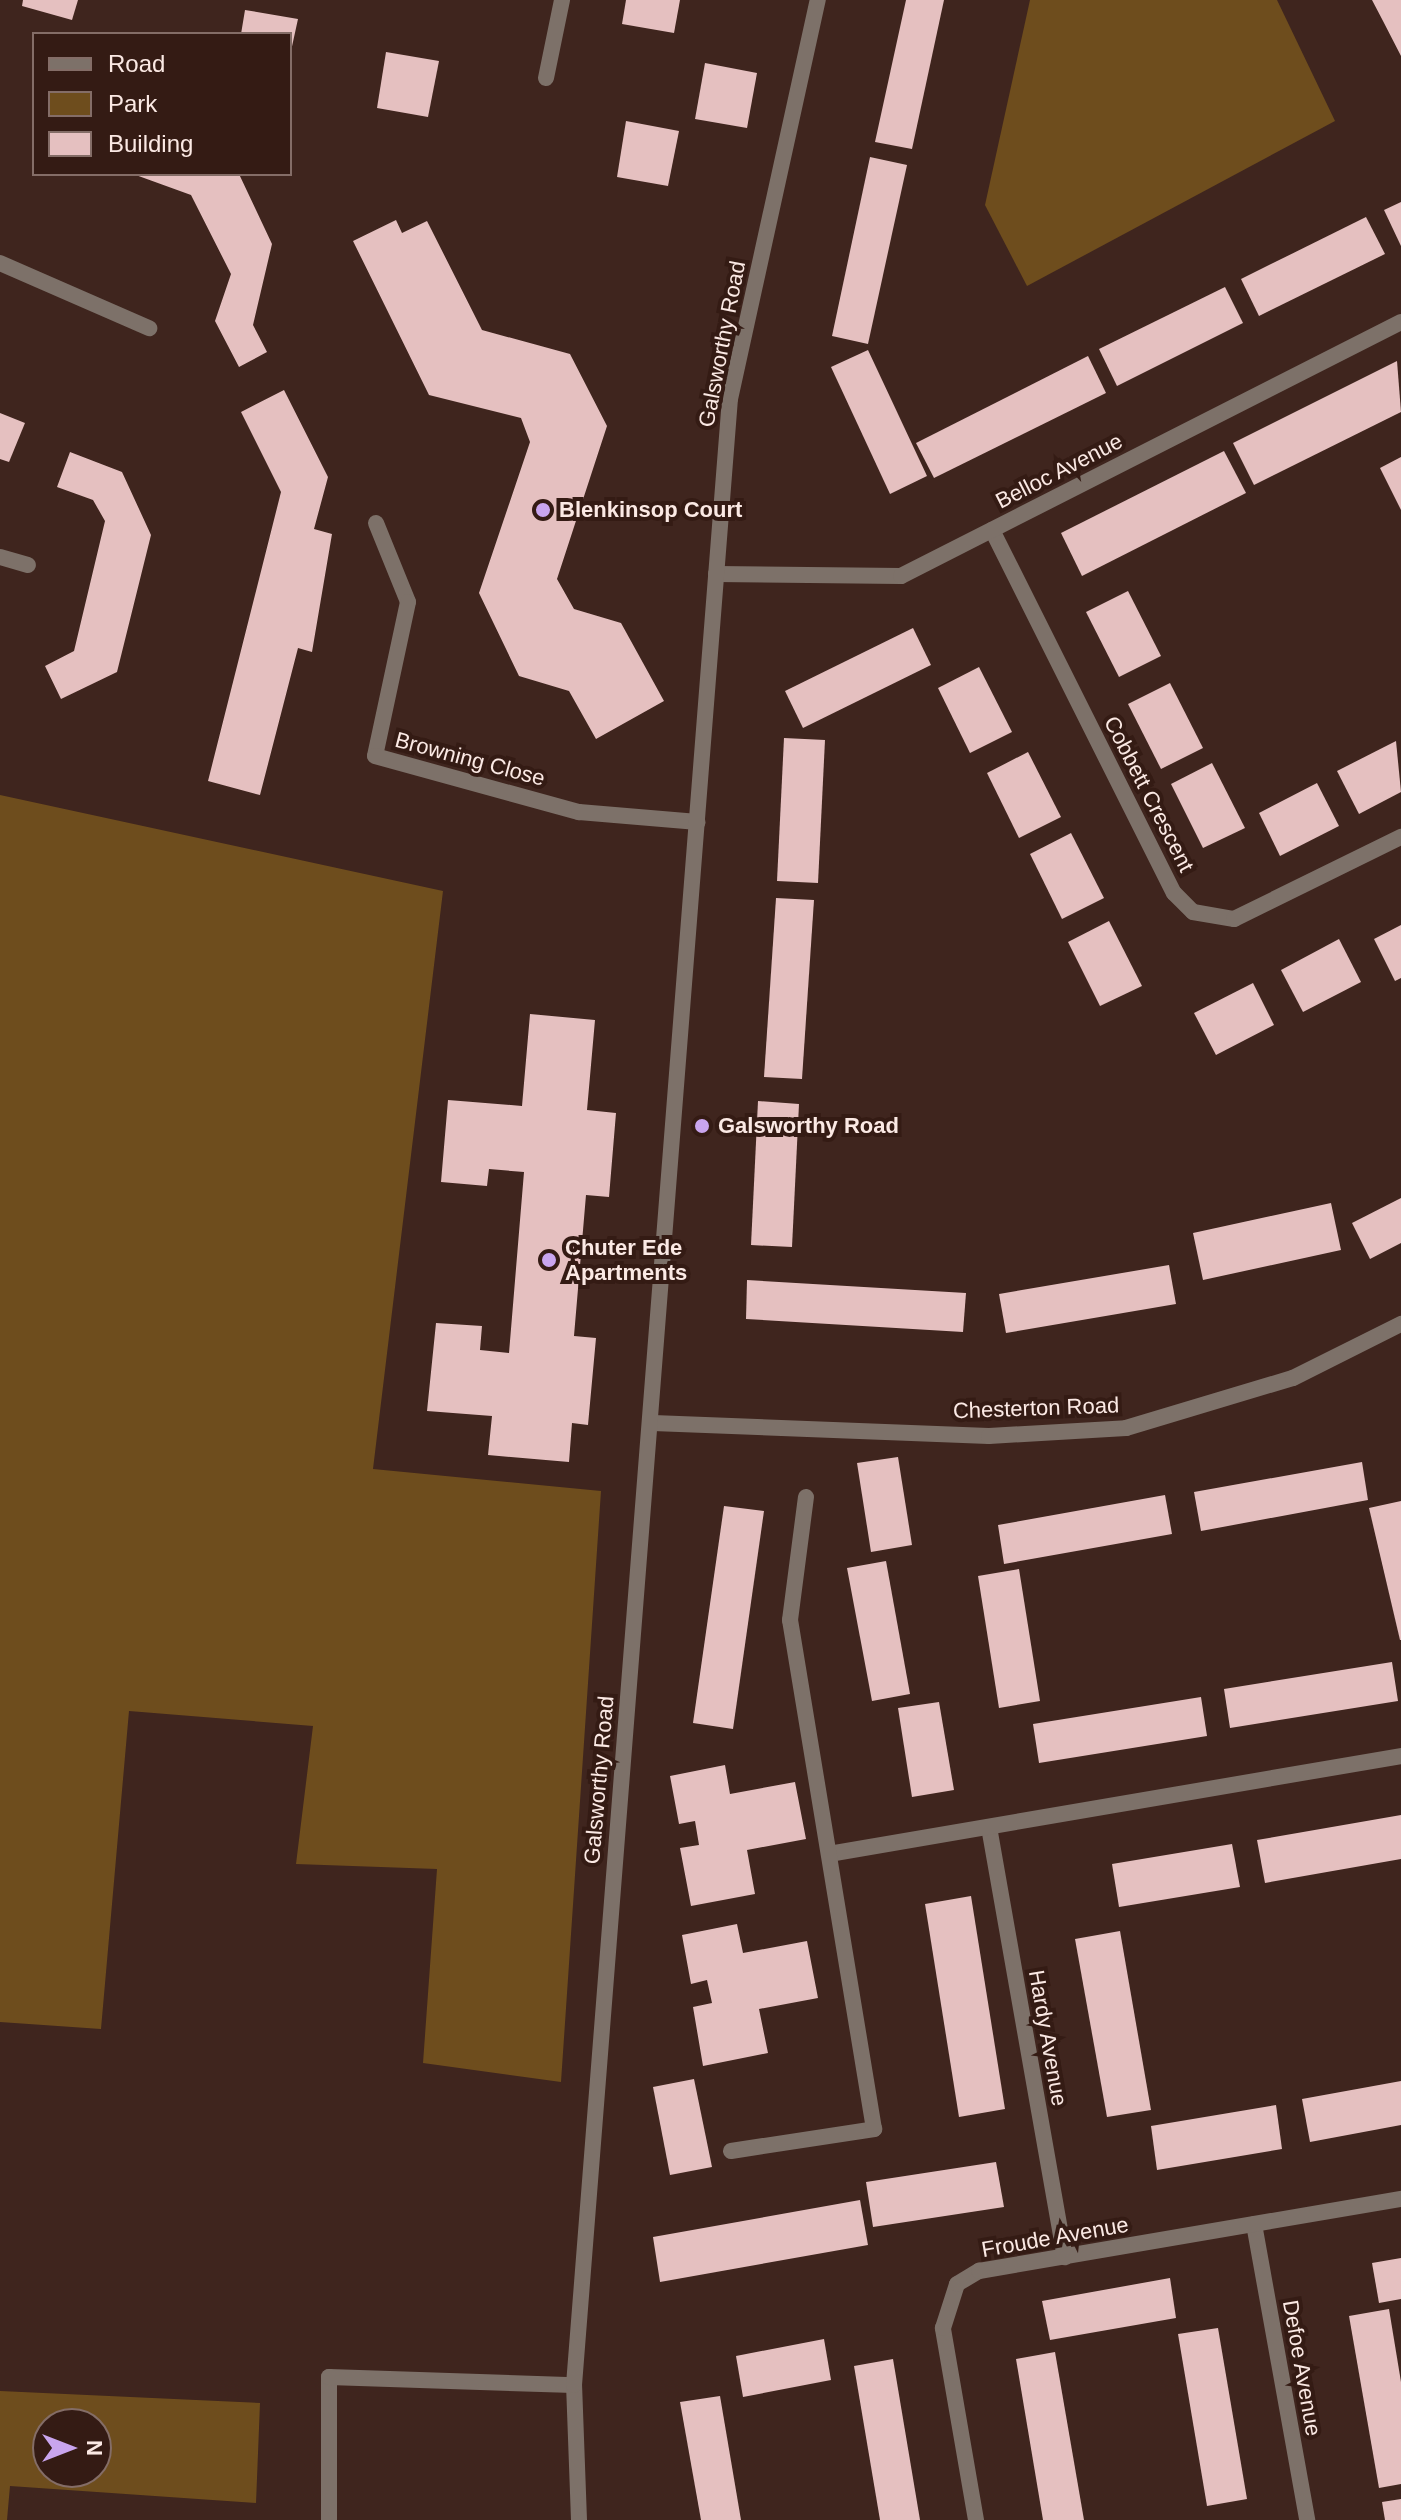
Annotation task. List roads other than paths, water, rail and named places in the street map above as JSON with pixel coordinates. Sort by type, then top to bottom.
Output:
[{"type":"street","points":[[546,78],[562,0]]},
{"type":"street","name":"Galsworthy Road","points":[[579,2520],[574,2385],[653,1423],[730,399],[818,0]]},
{"type":"street","points":[[0,263],[149,328]]},
{"type":"street","name":"Belloc Avenue","points":[[716,574],[901,576],[1401,322]]},
{"type":"street","name":"Browning Close","points":[[376,523],[408,602],[375,756],[579,812],[698,822]]},
{"type":"street","name":"Cobbett Crescent","points":[[992,530],[1174,893],[1193,912],[1234,919],[1401,837]]},
{"type":"street","points":[[0,557],[28,565]]},
{"type":"street","name":"Chesterton Road","points":[[653,1423],[989,1436],[1126,1428],[1293,1378],[1401,1324]]},
{"type":"street","points":[[731,2151],[874,2129],[790,1620],[806,1497]]},
{"type":"street","points":[[829,1854],[1401,1756]]},
{"type":"street","name":"Hardy Avenue","points":[[989,1827],[1065,2257]]},
{"type":"street","name":"Froude Avenue","points":[[976,2520],[945,2305],[957,2284],[979,2271],[1401,2199]]},
{"type":"street","name":"Defoe Avenue","points":[[1254,2224],[1307,2520]]},
{"type":"street","points":[[329,2520],[329,2377],[574,2385]]},
{"type":"place","name":"Blenkinsop Court","points":[[543,510]]},
{"type":"place","name":"Galsworthy Road","points":[[702,1126]]},
{"type":"place","name":"Chuter Ede Apartments","points":[[549,1260]]}]
